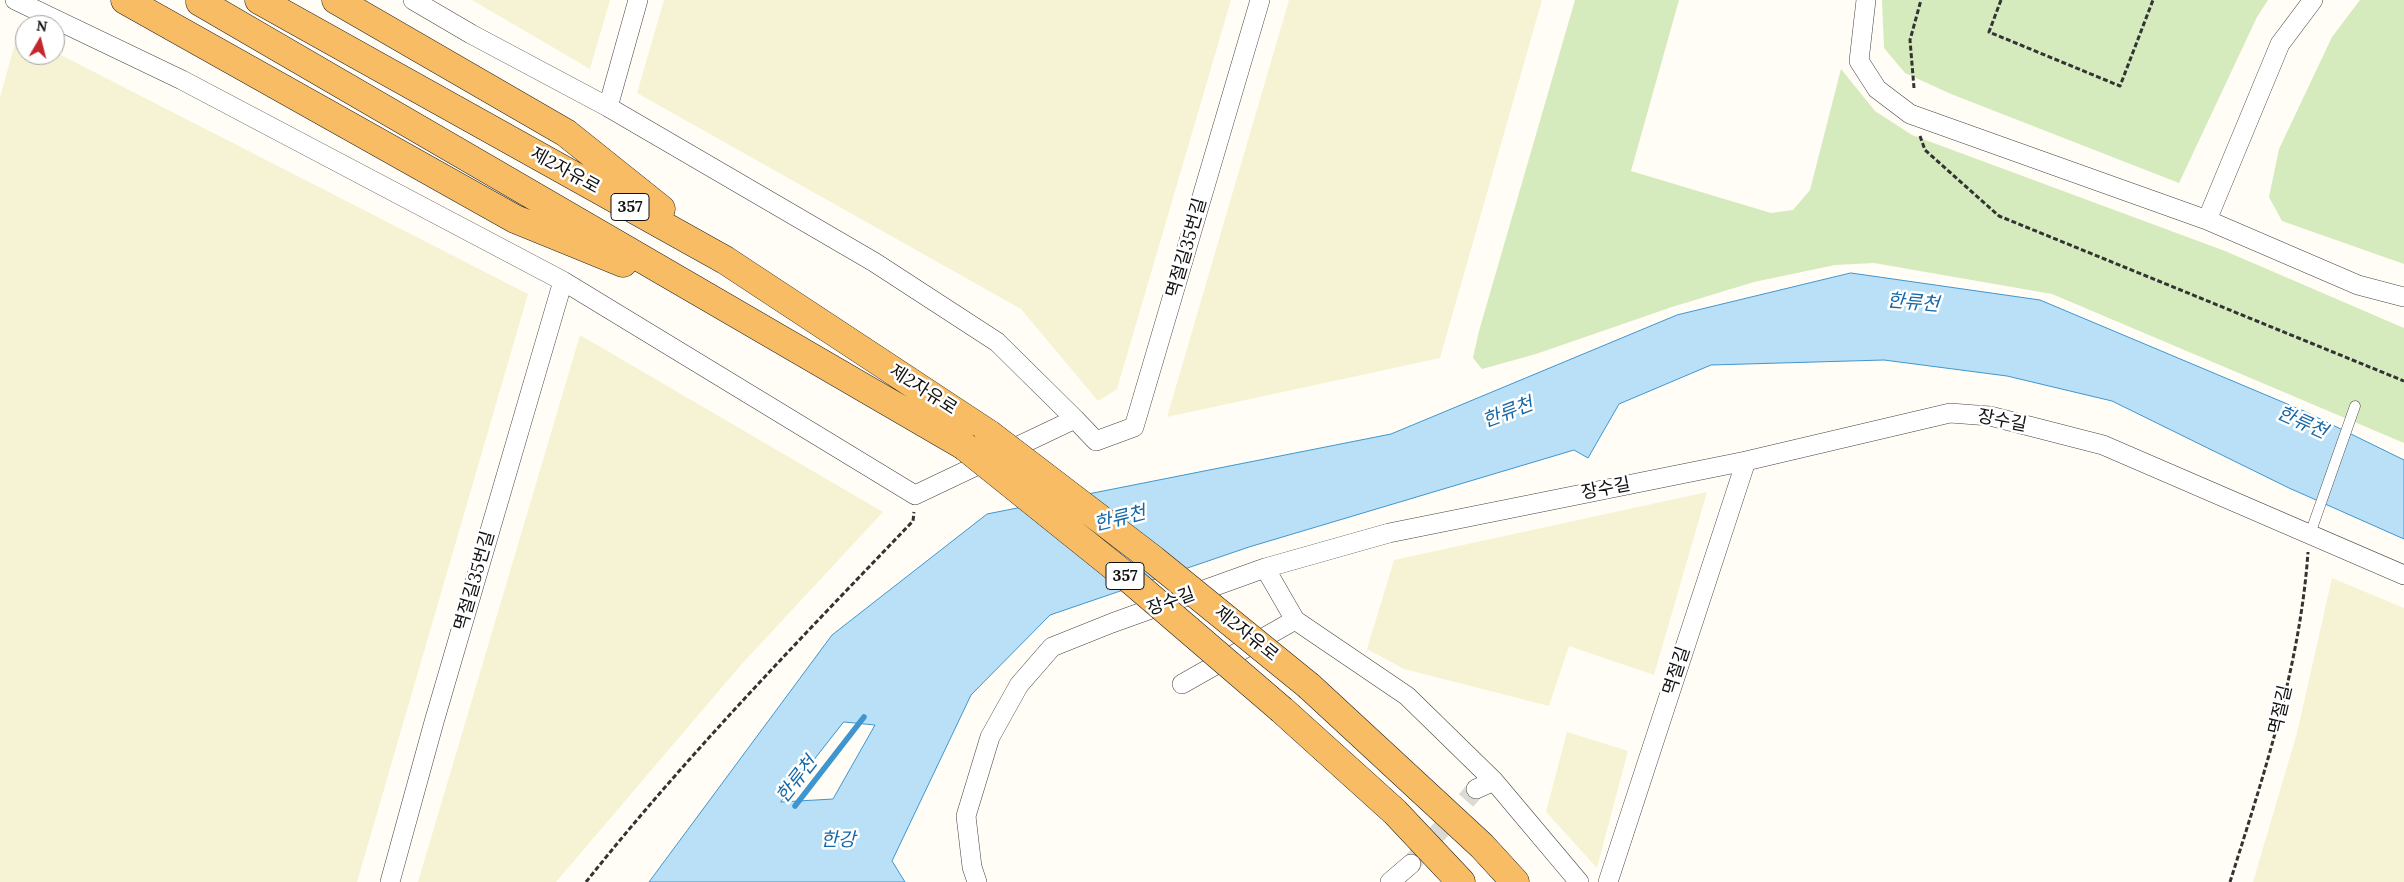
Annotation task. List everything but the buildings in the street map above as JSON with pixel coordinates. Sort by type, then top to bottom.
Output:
[{"type":"highway","points":[[125,0],[515,219],[714,299]]},
{"type":"highway","name":"제2자유로","points":[[259,0],[725,260],[989,434],[1154,560],[1310,686],[1482,846],[1514,882]]},
{"type":"highway","points":[[336,0],[566,134],[725,260]]},
{"type":"highway","points":[[200,2],[714,299]]},
{"type":"highway","name":"357","points":[[714,299],[964,446],[1126,577],[1282,710],[1394,812],[1461,882]]},
{"type":"street","points":[[15,0],[182,80],[563,281],[915,495],[1075,418],[997,342],[874,262],[608,106],[471,34],[413,0]]},
{"type":"street","points":[[608,106],[638,0]]},
{"type":"street","name":"멱절길35번길","points":[[1075,418],[1096,441],[1134,427],[1260,0]]},
{"type":"street","points":[[1866,0],[1859,61],[1877,89],[1910,114],[2207,220],[2358,285],[2404,297]]},
{"type":"street","points":[[2207,220],[2280,44],[2313,0]]},
{"type":"street","name":"멱절길35번길","points":[[390,882],[437,712],[563,281]]},
{"type":"street","name":"장수길","points":[[977,882],[972,867],[966,816],[990,737],[1018,685],[1052,648],[1112,623],[1265,568],[1390,533],[1746,461],[1950,413],[1990,416],[2103,445],[2404,575]]},
{"type":"street","name":"멱절길","points":[[1608,882],[1746,461]]},
{"type":"street","points":[[1265,568],[1294,620],[1407,696],[1494,781],[1578,882]]},
{"type":"street","points":[[1182,684],[1294,620]]},
{"type":"street","points":[[1476,789],[1494,781]]},
{"type":"street","points":[[1390,882],[1411,864]]},
{"type":"lane","points":[[2310,534],[2355,406]]},
{"type":"path","points":[[1914,88],[1910,40],[1921,0]]},
{"type":"path","points":[[2001,0],[1989,32],[2120,86],[2154,0]]},
{"type":"path","points":[[1919,131],[1924,150],[1999,216],[2404,381]]},
{"type":"path","points":[[586,882],[611,850],[754,688],[913,521],[915,495]]},
{"type":"path","name":"멱절길","points":[[2230,882],[2280,722],[2306,594],[2310,534]]},
{"type":"shaded area","points":[[472,0],[610,0],[590,69]]},
{"type":"shaded area","points":[[664,0],[1231,0],[1117,389],[1098,401],[1021,309],[637,93]]},
{"type":"shaded area","points":[[1289,0],[1542,0],[1440,358],[1167,417]]},
{"type":"shaded area","points":[[15,44],[15,65],[65,65],[65,57],[528,294],[357,882],[0,882],[0,97]]},
{"type":"shaded area","points":[[580,335],[883,512],[740,666],[556,882],[418,882]]},
{"type":"shaded area","points":[[1707,492],[1654,675],[1569,646],[1549,706],[1404,669],[1367,649],[1394,560]]},
{"type":"shaded area","points":[[2332,578],[2404,608],[2404,882],[2253,882],[2297,733]]},
{"type":"shaded area","points":[[1567,732],[1628,751],[1597,868],[1546,812]]},
{"type":"green space","points":[[1575,0],[1679,0],[1631,171],[1771,213],[1793,210],[1810,190],[1841,69],[1875,111],[1912,135],[2225,251],[2404,328],[2404,443],[2052,294],[1874,263],[1835,265],[1754,282],[1672,307],[1536,354],[1482,369],[1473,358],[1479,331]]},
{"type":"green space","points":[[1882,0],[2268,0],[2257,17],[2179,183],[1951,94],[1905,73],[1884,48]]},
{"type":"green space","points":[[2360,0],[2404,0],[2404,264],[2282,221],[2269,197],[2279,149],[2332,37]]},
{"type":"water","name":"한강","points":[[1851,273],[2040,300],[2304,411],[2404,460],[2404,539],[2289,488],[2112,401],[2007,376],[1884,360],[1711,365],[1619,404],[1588,458],[1574,450],[1249,547],[1050,615],[971,695],[892,861],[905,882],[649,882],[832,635],[987,514],[1391,434],[1677,315]],"holes":[[[844,722],[875,725],[833,799],[781,802]]]},
{"type":"waterway","name":"한류천","points":[[795,806],[864,717]]},
{"type":"tunnel","points":[[1411,864],[1476,789]]}]
